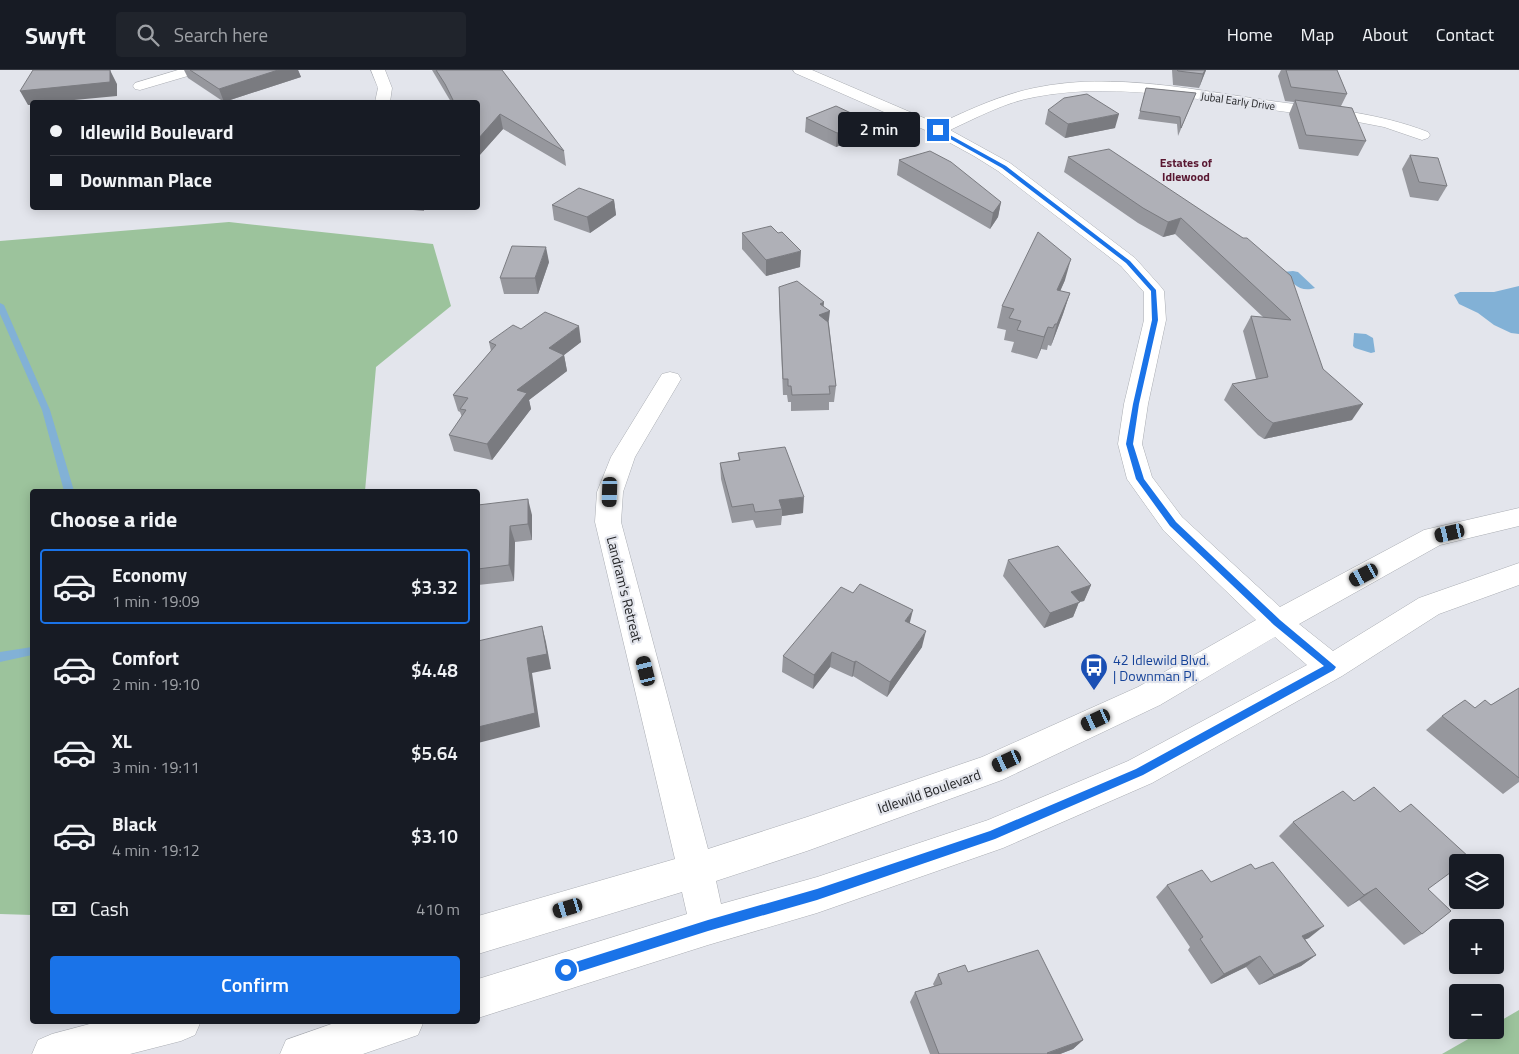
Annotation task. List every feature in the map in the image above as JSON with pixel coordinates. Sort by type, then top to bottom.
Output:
[{"type":"street","points":[[140,86],[193,70]]},
{"type":"street","points":[[378,70],[386,88],[383,100]]},
{"type":"street","points":[[800,70],[938,130],[1004,167],[1128,262],[1154,291],[1155,320],[1136,404],[1130,444],[1140,479],[1173,524],[1277,622],[1331,667]]},
{"type":"street","name":"Jubal Early Drive","points":[[938,130],[1009,98],[1038,92],[1090,87],[1131,88],[1184,93],[1367,119],[1399,125],[1422,135]]},
{"type":"street","name":"Landram's Retreat","points":[[670,379],[623,457],[610,492],[608,522],[696,870],[708,926]]},
{"type":"street","name":"Idlewild Boulevard","points":[[480,934],[696,870],[807,834],[990,769],[1149,696],[1277,622],[1433,537],[1519,517]]},
{"type":"street","points":[[480,997],[708,926],[817,895],[991,836],[1140,772],[1331,667],[1429,606],[1519,574]]},
{"type":"street","points":[[52,1054],[169,1024]]},
{"type":"street","points":[[300,1054],[395,1024]]},
{"type":"green space","points":[[229,222],[433,244],[451,306],[376,367],[365,489],[30,489],[30,915],[0,914],[0,241]]},
{"type":"green space","points":[[1519,1010],[1519,1054],[1442,1054],[1468,1039],[1504,1039],[1504,1019]]},
{"type":"water","points":[[1283,272],[1298,272],[1315,288],[1305,289],[1297,286]]},
{"type":"water","points":[[1519,286],[1519,334],[1511,333],[1494,325],[1478,313],[1459,304],[1454,295],[1460,292],[1494,292]]},
{"type":"water","points":[[1354,333],[1366,334],[1373,338],[1375,352],[1371,353],[1355,348],[1353,346]]},
{"type":"building","points":[[33,70],[110,70],[110,82],[20,91]]},
{"type":"building","points":[[190,70],[278,70],[219,89]]},
{"type":"building","points":[[436,70],[502,70],[564,151],[500,114],[480,137],[480,100],[453,100]]},
{"type":"building","points":[[1177,70],[1205,70],[1203,74]]},
{"type":"building","points":[[1286,70],[1337,70],[1347,94],[1291,87]]},
{"type":"building","points":[[1146,88],[1196,93],[1181,128],[1180,117],[1140,111]]},
{"type":"building","points":[[1087,94],[1119,114],[1068,124],[1048,110],[1064,98]]},
{"type":"building","points":[[1295,100],[1352,108],[1366,141],[1306,135]]},
{"type":"building","points":[[836,106],[868,121],[837,133],[806,118]]},
{"type":"building","points":[[1109,149],[1243,238],[1247,238],[1291,276],[1323,369],[1363,404],[1273,423],[1232,384],[1268,377],[1251,316],[1291,320],[1181,218],[1168,222],[1143,208],[1068,157]]},
{"type":"building","points":[[930,151],[951,162],[1001,202],[993,213],[899,160]]},
{"type":"building","points":[[1410,155],[1438,158],[1447,186],[1419,182]]},
{"type":"building","points":[[579,188],[614,200],[587,217],[552,205]]},
{"type":"building","points":[[771,226],[778,233],[782,232],[801,251],[766,260],[742,233]]},
{"type":"building","points":[[1038,232],[1071,259],[1057,290],[1070,293],[1057,324],[1053,328],[1048,327],[1044,337],[1017,330],[1021,321],[1009,318],[1014,309],[1002,306]]},
{"type":"building","points":[[512,246],[546,247],[535,278],[500,278]]},
{"type":"building","points":[[797,281],[824,302],[820,304],[830,311],[819,315],[828,322],[836,386],[829,386],[830,394],[792,395],[791,386],[788,386],[788,379],[783,379],[779,287]]},
{"type":"building","points":[[545,312],[579,326],[549,348],[564,355],[517,390],[527,393],[487,444],[449,435],[466,410],[460,409],[468,398],[453,395],[496,345],[489,342],[513,325],[521,329]]},
{"type":"building","points":[[785,447],[804,497],[779,500],[782,509],[755,512],[753,504],[732,507],[720,463],[740,460],[738,453]]},
{"type":"building","points":[[528,499],[528,524],[510,526],[509,565],[480,569],[480,505]]},
{"type":"building","points":[[1058,546],[1091,585],[1071,592],[1080,602],[1050,613],[1008,560]]},
{"type":"building","points":[[860,584],[913,610],[905,621],[926,631],[890,682],[856,661],[854,662],[832,652],[814,675],[783,656],[841,587],[853,593]]},
{"type":"building","points":[[542,626],[547,654],[527,658],[535,713],[480,727],[480,641]]},
{"type":"building","points":[[1519,688],[1519,778],[1442,716],[1465,700],[1475,708],[1485,700],[1491,705]]},
{"type":"building","points":[[1374,787],[1400,812],[1411,804],[1466,854],[1449,854],[1449,874],[1428,889],[1451,911],[1422,934],[1376,888],[1364,895],[1293,822],[1343,791],[1354,801]]},
{"type":"building","points":[[1273,862],[1324,926],[1302,936],[1316,955],[1274,975],[1260,956],[1224,974],[1200,939],[1203,937],[1167,885],[1202,870],[1211,882],[1251,864],[1255,869]]},
{"type":"building","points":[[1038,950],[1083,1040],[1048,1054],[939,1054],[915,992],[942,984],[938,974],[965,965],[968,972]]},
{"type":"waterway","points":[[0,305],[46,410],[68,489]]},
{"type":"waterway","points":[[0,657],[30,651]]},
{"type":"place","name":"42 Idlewild Blvd. | Downman Pl.","points":[[1094,691]]},
{"type":"district","name":"Estates of Idlewood","points":[[1186,169]]},
{"type":"route","points":[[566,970],[708,926],[817,895],[991,836],[1140,772],[1331,667],[1277,622],[1173,524],[1140,479],[1130,444],[1136,404],[1155,320],[1154,291],[1128,262],[1004,167],[938,130]]}]
